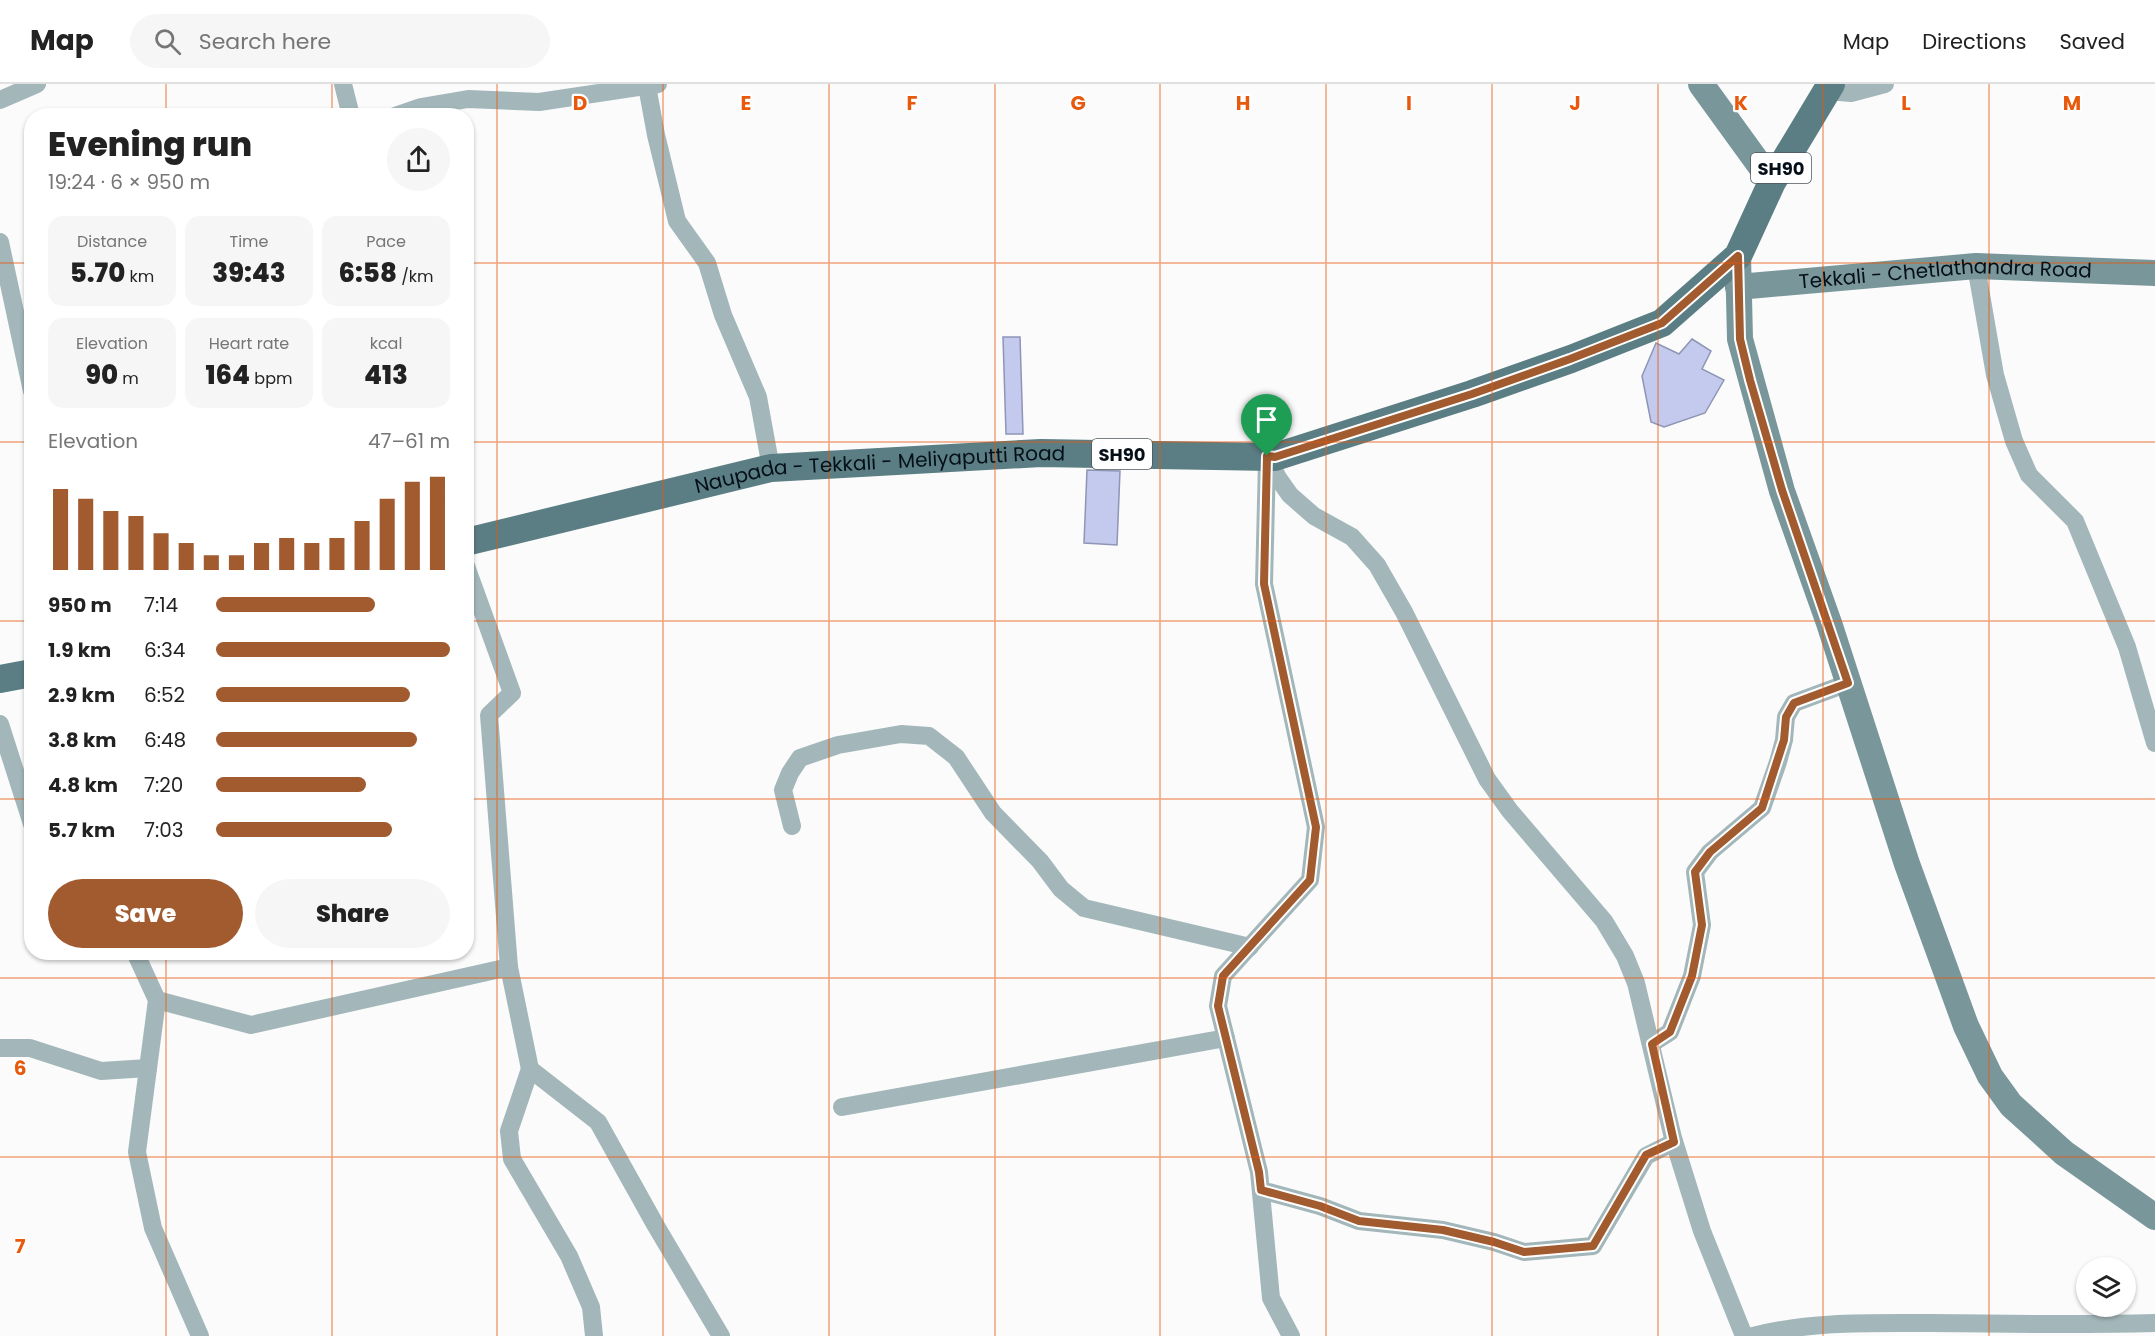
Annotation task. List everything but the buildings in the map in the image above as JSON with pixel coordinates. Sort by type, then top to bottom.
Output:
[{"type":"main road","points":[[1701,84],[1772,182]]},
{"type":"main road","name":"Naupada - Tekkali - Meliyaputti Road","points":[[474,540],[771,468],[1041,453],[1275,457],[1472,394],[1662,323],[1738,256],[1772,182],[1829,88]]},
{"type":"main road","points":[[1738,256],[1740,339],[1782,490],[1907,864],[1952,991],[1990,1076],[2011,1106],[2064,1154],[2155,1217]]},
{"type":"main road","name":"Tekkali - Chetlathandra Road","points":[[1738,287],[1977,266],[2155,273]]},
{"type":"main road","points":[[0,679],[24,674]]},
{"type":"street","points":[[0,100],[37,84]]},
{"type":"street","points":[[343,84],[349,108]]},
{"type":"street","points":[[1829,88],[1851,93],[1885,84]]},
{"type":"street","points":[[418,108],[468,99],[539,102],[653,85],[656,135],[677,220],[706,263],[723,315],[758,397],[771,468]]},
{"type":"street","points":[[0,242],[24,354]]},
{"type":"street","points":[[1977,266],[1995,375],[2014,441],[2029,475],[2075,521],[2127,647],[2155,743]]},
{"type":"street","points":[[1267,456],[1264,584],[1316,827],[1310,880],[1223,976],[1218,1006],[1259,1172],[1271,1298],[1291,1336]]},
{"type":"street","points":[[1267,456],[1290,495],[1314,516],[1352,537],[1377,565],[1404,612],[1486,779],[1510,811],[1604,921],[1624,956],[1636,983],[1674,1142],[1702,1231],[1744,1336]]},
{"type":"street","points":[[474,589],[512,693],[489,716],[509,968],[530,1069],[509,1131],[512,1159],[569,1256],[591,1307],[594,1336]]},
{"type":"street","points":[[1652,1044],[1670,1032],[1692,976],[1702,925],[1695,872],[1710,852],[1762,808],[1781,751],[1786,717],[1794,703],[1848,683]]},
{"type":"street","points":[[0,724],[24,799]]},
{"type":"street","points":[[792,826],[783,790],[800,758],[838,745],[901,734],[929,736],[956,757],[993,813],[1040,861],[1062,889],[1084,908],[1250,947]]},
{"type":"street","points":[[139,960],[157,1000],[137,1152],[153,1228],[200,1336]]},
{"type":"street","points":[[157,1000],[251,1025],[509,968]]},
{"type":"street","points":[[842,1107],[1226,1038]]},
{"type":"street","points":[[0,1048],[30,1048],[101,1071],[148,1068]]},
{"type":"street","points":[[530,1069],[598,1122],[721,1336]]},
{"type":"street","points":[[1261,1190],[1320,1206],[1359,1221],[1443,1230],[1524,1252],[1593,1246],[1646,1155],[1674,1142]]},
{"type":"street","points":[[1753,1336],[1808,1326],[1891,1323],[2155,1323]]},
{"type":"route","points":[[1738,256],[1740,339],[1750,380],[1782,490],[1848,683],[1794,703],[1786,717],[1784,740],[1762,808],[1710,852],[1695,872],[1702,925],[1692,976],[1670,1032],[1652,1044],[1674,1142],[1646,1155],[1593,1246],[1524,1252],[1443,1230],[1359,1221],[1320,1206],[1261,1190],[1259,1172],[1218,1006],[1223,976],[1310,880],[1316,827],[1264,584],[1267,456],[1275,457],[1472,394],[1662,323],[1738,256]]}]
